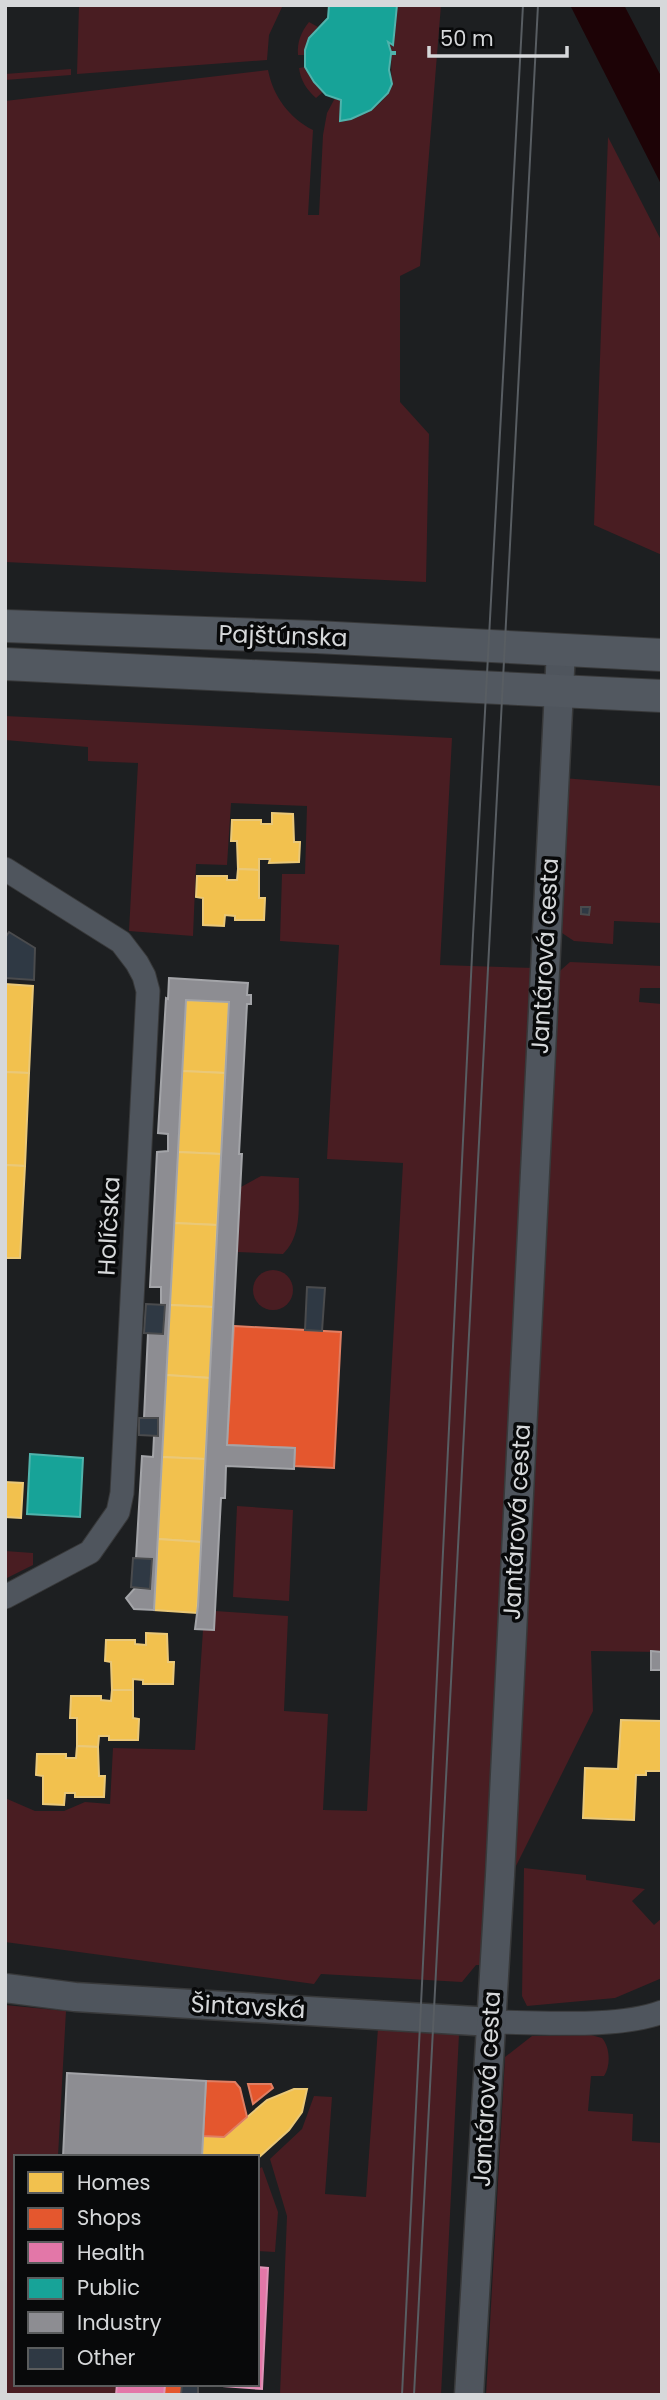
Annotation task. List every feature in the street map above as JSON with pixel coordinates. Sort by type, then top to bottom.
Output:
[{"type":"main road","name":"Pajštúnska","points":[[5,626],[316,637],[662,655]]},
{"type":"main road","name":"Pajštúnska","points":[[5,664],[662,696]]},
{"type":"street","name":"Jantárová cesta","points":[[469,2395],[492,2022],[561,650]]},
{"type":"street","name":"Holíčska","points":[[5,869],[121,942],[141,969],[148,991],[122,1493],[118,1512],[90,1552],[5,1597]]},
{"type":"street","name":"Šintavská","points":[[5,1988],[75,1997],[492,2022]]},
{"type":"street","points":[[492,2022],[615,2021],[643,2019],[662,2012]]},
{"type":"shaded area","points":[[79,5],[283,5],[269,35],[267,60],[77,74]]},
{"type":"shaded area","points":[[397,5],[441,5],[420,266],[400,276],[400,402],[429,434],[426,582],[5,562],[5,101],[268,70],[270,80],[283,105],[313,130],[308,215],[319,215],[323,135],[327,113],[335,98],[341,100],[340,121],[354,118],[380,103],[388,92],[391,83],[391,54],[395,52],[391,52],[388,42],[393,44]]},
{"type":"shaded area","points":[[570,5],[624,5],[662,78],[662,186]]},
{"type":"shaded area","points":[[309,22],[318,27],[309,39],[305,55],[298,55],[300,37]]},
{"type":"shaded area","points":[[305,67],[323,92],[316,98],[301,77],[299,68]]},
{"type":"shaded area","points":[[71,69],[71,75],[5,80],[5,74]]},
{"type":"shaded area","points":[[608,137],[662,242],[662,555],[594,525]]},
{"type":"shaded area","points":[[5,716],[452,738],[440,965],[535,968],[485,1965],[476,1965],[462,1982],[321,1974],[314,1984],[5,1942],[5,1798],[35,1811],[64,1811],[85,1802],[110,1804],[113,1748],[195,1750],[203,1630],[214,1630],[215,1611],[288,1616],[284,1711],[328,1714],[323,1810],[367,1811],[403,1163],[327,1159],[339,945],[280,941],[282,874],[305,874],[307,806],[231,803],[227,865],[196,864],[193,936],[129,931],[138,763],[88,761],[88,747],[5,740]]},
{"type":"shaded area","points":[[563,778],[662,786],[662,923],[614,921],[613,944],[574,941],[559,931]]},
{"type":"shaded area","points":[[570,962],[662,966],[662,988],[640,988],[639,1002],[662,1004],[662,1652],[591,1651],[593,1711],[515,1868],[510,1813],[552,978]]},
{"type":"shaded area","points":[[261,1176],[299,1178],[297,1228],[283,1254],[237,1252],[241,1187]]},
{"type":"shaded area","points":[[273,1270],[287,1276],[293,1290],[287,1304],[273,1310],[259,1304],[253,1290],[259,1276]]},
{"type":"shaded area","points":[[237,1506],[293,1510],[289,1601],[233,1597]]},
{"type":"shaded area","points":[[5,1551],[33,1553],[33,1565],[5,1579]]},
{"type":"shaded area","points":[[524,1868],[586,1875],[586,1880],[645,1889],[632,1901],[654,1925],[662,1918],[662,1978],[615,1998],[527,2006],[522,1996]]},
{"type":"shaded area","points":[[5,2005],[66,2011],[58,2155],[14,2155],[14,2386],[117,2386],[116,2395],[5,2395]]},
{"type":"shaded area","points":[[378,2028],[459,2034],[441,2395],[280,2395],[287,2216],[270,2159],[302,2129],[314,2096],[332,2097],[325,2194],[366,2197]]},
{"type":"shaded area","points":[[591,2035],[602,2038],[608,2051],[609,2062],[604,2076],[591,2076],[588,2111],[633,2114],[632,2141],[662,2143],[662,2395],[486,2395],[505,2057],[532,2036]]},
{"type":"shaded area","points":[[262,2167],[278,2212],[275,2252],[259,2251],[259,2169]]},
{"type":"building: Homes","points":[[272,813],[293,814],[294,842],[300,842],[299,862],[269,863],[270,859],[259,859],[259,870],[238,869],[237,841],[231,841],[232,820],[261,820],[261,824],[272,824]]},
{"type":"building: Homes","points":[[238,869],[259,870],[259,898],[265,898],[264,920],[235,920],[235,916],[225,915],[224,926],[203,925],[203,898],[196,897],[197,876],[227,876],[227,880],[237,880]]},
{"type":"building: Homes","points":[[5,984],[33,986],[29,1073],[5,1072]]},
{"type":"building: Homes","points":[[186,1000],[229,1002],[225,1073],[182,1071]]},
{"type":"building: Homes","points":[[182,1071],[225,1073],[221,1154],[178,1152]]},
{"type":"building: Homes","points":[[5,1072],[29,1073],[25,1166],[5,1165]]},
{"type":"building: Homes","points":[[178,1152],[221,1154],[217,1225],[174,1223]]},
{"type":"building: Homes","points":[[5,1165],[25,1166],[20,1258],[5,1258]]},
{"type":"building: Homes","points":[[174,1223],[217,1225],[213,1307],[170,1305]]},
{"type":"building: Homes","points":[[170,1305],[213,1307],[210,1378],[166,1375]]},
{"type":"building: Homes","points":[[166,1375],[210,1378],[205,1459],[162,1457]]},
{"type":"building: Homes","points":[[162,1457],[205,1459],[201,1542],[158,1539]]},
{"type":"building: Homes","points":[[5,1482],[23,1483],[21,1518],[5,1517]]},
{"type":"building: Homes","points":[[158,1539],[201,1542],[197,1613],[154,1610]]},
{"type":"building: Homes","points":[[146,1633],[167,1634],[168,1662],[174,1662],[173,1684],[143,1684],[143,1680],[133,1679],[133,1690],[112,1690],[111,1662],[105,1661],[106,1640],[135,1640],[135,1644],[146,1645]]},
{"type":"building: Homes","points":[[112,1690],[133,1690],[133,1718],[139,1719],[138,1740],[109,1740],[109,1736],[99,1736],[98,1747],[77,1746],[77,1718],[70,1718],[71,1696],[101,1696],[101,1700],[111,1701]]},
{"type":"building: Homes","points":[[621,1720],[662,1721],[662,1771],[646,1771],[646,1775],[636,1775],[634,1820],[583,1818],[585,1768],[618,1769]]},
{"type":"building: Homes","points":[[77,1746],[98,1747],[99,1776],[105,1776],[104,1797],[75,1797],[75,1793],[65,1793],[64,1805],[43,1804],[43,1776],[36,1775],[37,1754],[66,1754],[66,1758],[76,1758]]},
{"type":"building: Homes","points":[[294,2089],[307,2089],[302,2112],[289,2130],[259,2157],[259,2155],[202,2155],[203,2136],[224,2137],[267,2100]]},
{"type":"building: Shops","points":[[234,1326],[341,1332],[334,1468],[294,1466],[295,1448],[227,1445]]},
{"type":"building: Shops","points":[[206,2081],[235,2082],[240,2088],[247,2117],[224,2137],[203,2136]]},
{"type":"building: Shops","points":[[248,2084],[271,2084],[273,2088],[253,2104]]},
{"type":"building: Shops","points":[[165,2386],[182,2386],[181,2395],[164,2395]]},
{"type":"building: Health","points":[[259,2267],[268,2268],[262,2389],[222,2386],[259,2386]]},
{"type":"building: Health","points":[[117,2386],[165,2386],[164,2395],[116,2395]]},
{"type":"building: Public","points":[[329,5],[397,5],[393,45],[388,42],[391,52],[395,54],[391,54],[389,70],[392,84],[388,93],[371,110],[340,121],[341,100],[326,95],[305,67],[305,50],[309,38],[328,18]]},
{"type":"building: Public","points":[[30,1454],[83,1458],[80,1517],[27,1514]]},
{"type":"building: Industry","points":[[169,978],[248,983],[247,995],[251,995],[251,1004],[247,1004],[227,1445],[295,1448],[294,1469],[226,1466],[225,1498],[221,1498],[214,1630],[195,1629],[229,1002],[186,1000],[154,1610],[134,1609],[126,1598],[135,1588],[150,1589],[152,1559],[136,1558],[142,1456],[153,1457],[154,1436],[158,1436],[158,1418],[144,1418],[148,1333],[163,1334],[165,1305],[161,1304],[161,1287],[150,1287],[157,1152],[168,1151],[168,1134],[158,1133]]},
{"type":"building: Industry","points":[[651,1651],[662,1652],[662,1670],[651,1670]]},
{"type":"building: Industry","points":[[67,2073],[206,2081],[202,2155],[63,2155]]},
{"type":"building: Other","points":[[581,907],[590,907],[589,915],[581,914]]},
{"type":"building: Other","points":[[9,932],[35,948],[34,980],[5,978],[5,938]]},
{"type":"building: Other","points":[[307,1287],[325,1288],[322,1331],[305,1330]]},
{"type":"building: Other","points":[[146,1304],[165,1305],[163,1334],[144,1333]]},
{"type":"building: Other","points":[[139,1418],[158,1418],[158,1436],[139,1435]]},
{"type":"building: Other","points":[[133,1558],[152,1559],[150,1589],[131,1587]]},
{"type":"building: Other","points":[[182,2386],[198,2386],[198,2395],[181,2395]]},
{"type":"tram line","points":[[402,2395],[473,935],[523,5]]},
{"type":"tram line","points":[[414,2395],[538,5]]}]
